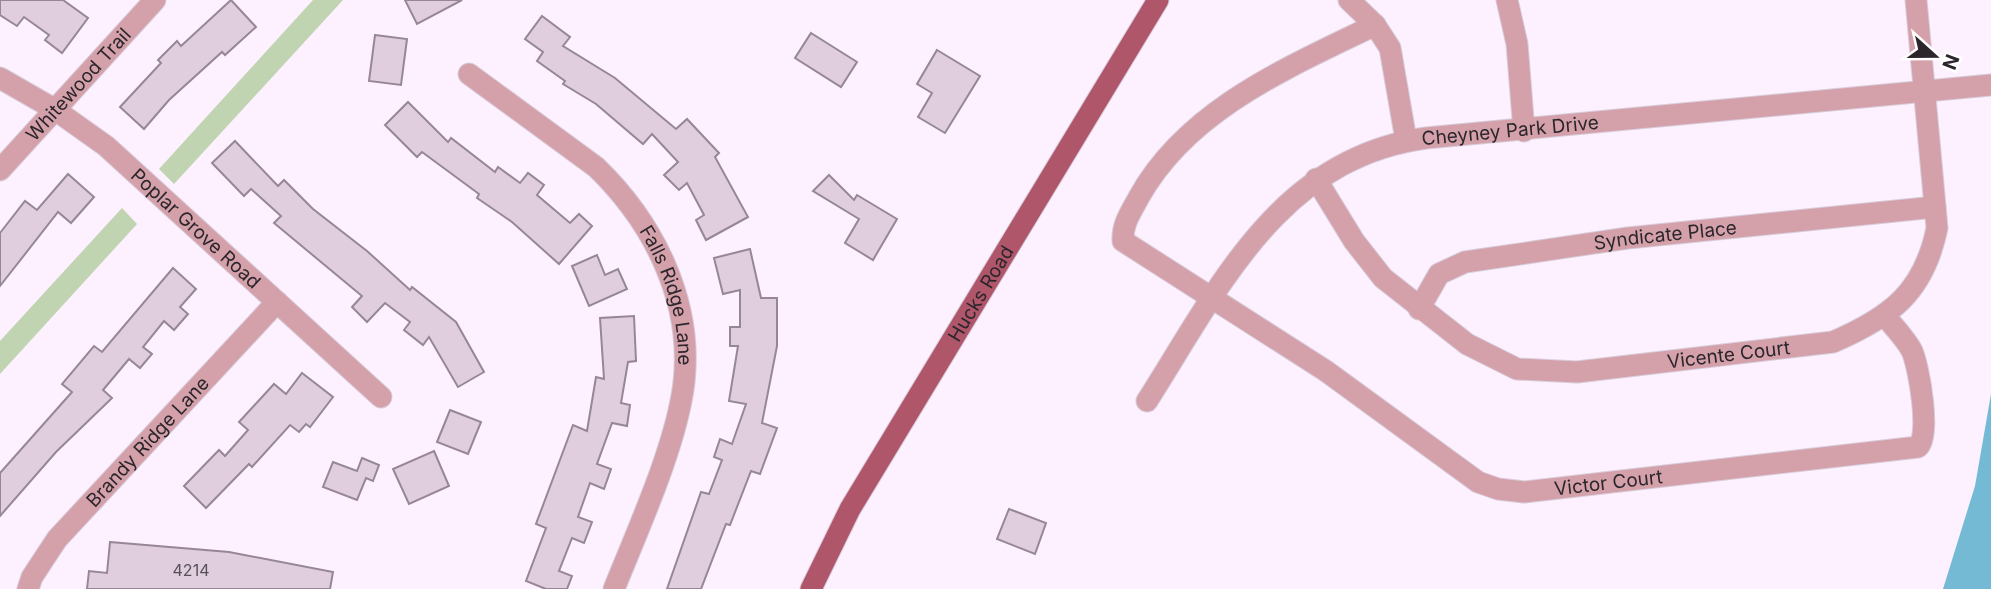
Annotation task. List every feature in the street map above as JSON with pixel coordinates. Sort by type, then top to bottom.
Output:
[{"type":"main road","name":"Hucks Road","points":[[811,589],[850,509],[1158,0]]},
{"type":"street","name":"Whitewood Trail","points":[[0,170],[155,0]]},
{"type":"street","points":[[1349,0],[1375,25],[1390,48],[1406,140]]},
{"type":"street","points":[[1507,0],[1517,44],[1524,131]]},
{"type":"street","name":"Vicente Court","points":[[1316,179],[1370,262],[1419,309],[1490,358],[1517,369],[1577,372],[1833,342],[1885,316],[1910,292],[1928,261],[1937,228],[1916,0]]},
{"type":"street","points":[[1213,298],[1123,241],[1122,228],[1155,169],[1184,138],[1240,96],[1288,68],[1375,25]]},
{"type":"street","name":"Falls Ridge Lane","points":[[469,74],[596,167],[633,206],[667,268],[681,314],[684,382],[675,425],[614,589]]},
{"type":"street","name":"Poplar Grove Road","points":[[0,78],[54,109],[106,146],[381,397]]},
{"type":"street","name":"Cheyney Park Drive","points":[[1147,401],[1213,298],[1265,226],[1316,179],[1350,159],[1406,140],[1991,85]]},
{"type":"street","name":"Syndicate Place","points":[[1419,309],[1439,274],[1465,262],[1628,239],[1935,207]]},
{"type":"street","name":"Victor Court","points":[[1213,298],[1326,371],[1478,482],[1498,489],[1524,492],[1918,447],[1925,435],[1917,365],[1910,348],[1885,316]]},
{"type":"street","name":"Brandy Ridge Lane","points":[[28,589],[32,577],[57,539],[277,302]]},
{"type":"green space","points":[[313,0],[343,0],[174,184],[159,169]]},
{"type":"green space","points":[[122,208],[137,224],[0,374],[0,341]]},
{"type":"water","points":[[1991,394],[1991,589],[1943,589],[1975,486]]},
{"type":"building","points":[[0,0],[63,0],[88,18],[62,53],[45,40],[49,35],[24,17],[17,26],[0,15]]},
{"type":"building","points":[[231,0],[256,27],[225,55],[222,52],[169,100],[144,129],[120,107],[161,63],[158,60],[177,41],[181,46]]},
{"type":"building","points":[[405,0],[462,0],[417,24]]},
{"type":"building","points":[[542,16],[570,37],[563,46],[615,78],[676,129],[687,119],[719,153],[715,157],[748,217],[706,240],[696,220],[704,215],[687,183],[679,190],[664,175],[678,162],[652,134],[643,144],[596,104],[563,84],[565,81],[537,61],[543,52],[525,39]]},
{"type":"building","points":[[811,33],[857,62],[841,87],[795,58]]},
{"type":"building","points":[[375,35],[407,39],[401,85],[369,81]]},
{"type":"building","points":[[937,50],[980,76],[945,133],[918,117],[932,93],[917,84]]},
{"type":"building","points":[[408,102],[448,142],[451,138],[495,172],[498,167],[520,183],[528,173],[544,185],[537,195],[570,223],[579,214],[592,226],[559,264],[512,222],[477,198],[479,194],[422,152],[417,157],[385,125]]},
{"type":"building","points":[[235,141],[278,186],[284,180],[313,209],[367,251],[410,290],[412,287],[456,322],[484,372],[458,387],[429,337],[423,345],[404,330],[410,322],[385,303],[367,322],[352,307],[362,296],[274,223],[281,216],[251,189],[244,196],[212,163]]},
{"type":"building","points":[[68,174],[94,197],[71,223],[58,212],[0,286],[0,233],[25,201],[37,210]]},
{"type":"building","points":[[829,175],[854,200],[857,195],[897,219],[873,260],[845,243],[859,219],[813,191]]},
{"type":"building","points":[[750,249],[761,298],[777,298],[777,346],[762,423],[777,428],[760,474],[751,471],[730,525],[726,524],[701,589],[667,589],[701,492],[709,494],[722,460],[714,457],[720,439],[732,444],[746,404],[729,401],[738,346],[730,346],[730,327],[740,327],[740,290],[723,294],[714,258]]},
{"type":"building","points":[[597,255],[605,275],[618,269],[627,289],[589,306],[572,266]]},
{"type":"building","points":[[173,268],[196,289],[180,307],[188,314],[174,330],[164,321],[143,347],[152,354],[140,368],[129,359],[103,390],[112,398],[56,452],[0,516],[0,473],[72,392],[62,384],[94,346],[102,352]]},
{"type":"building","points":[[634,316],[636,361],[628,362],[621,403],[630,405],[627,426],[612,423],[597,464],[611,469],[604,489],[590,483],[578,517],[592,522],[584,543],[572,538],[559,571],[572,576],[567,589],[546,589],[526,581],[546,528],[536,524],[573,425],[587,431],[596,377],[604,379],[600,318]]},
{"type":"building","points":[[302,373],[333,397],[310,427],[306,424],[299,432],[290,425],[252,467],[249,464],[206,508],[184,486],[219,450],[225,456],[248,430],[239,422],[274,384],[286,394]]},
{"type":"building","points":[[450,410],[481,422],[468,454],[437,442]]},
{"type":"building","points":[[434,451],[449,486],[409,504],[393,469]]},
{"type":"building","points":[[362,458],[379,465],[373,481],[366,478],[357,500],[323,487],[333,462],[357,471]]},
{"type":"building","points":[[1009,509],[1046,523],[1035,554],[997,539]]},
{"type":"building","points":[[110,542],[229,552],[333,572],[330,589],[87,589],[89,571],[107,573]]}]
